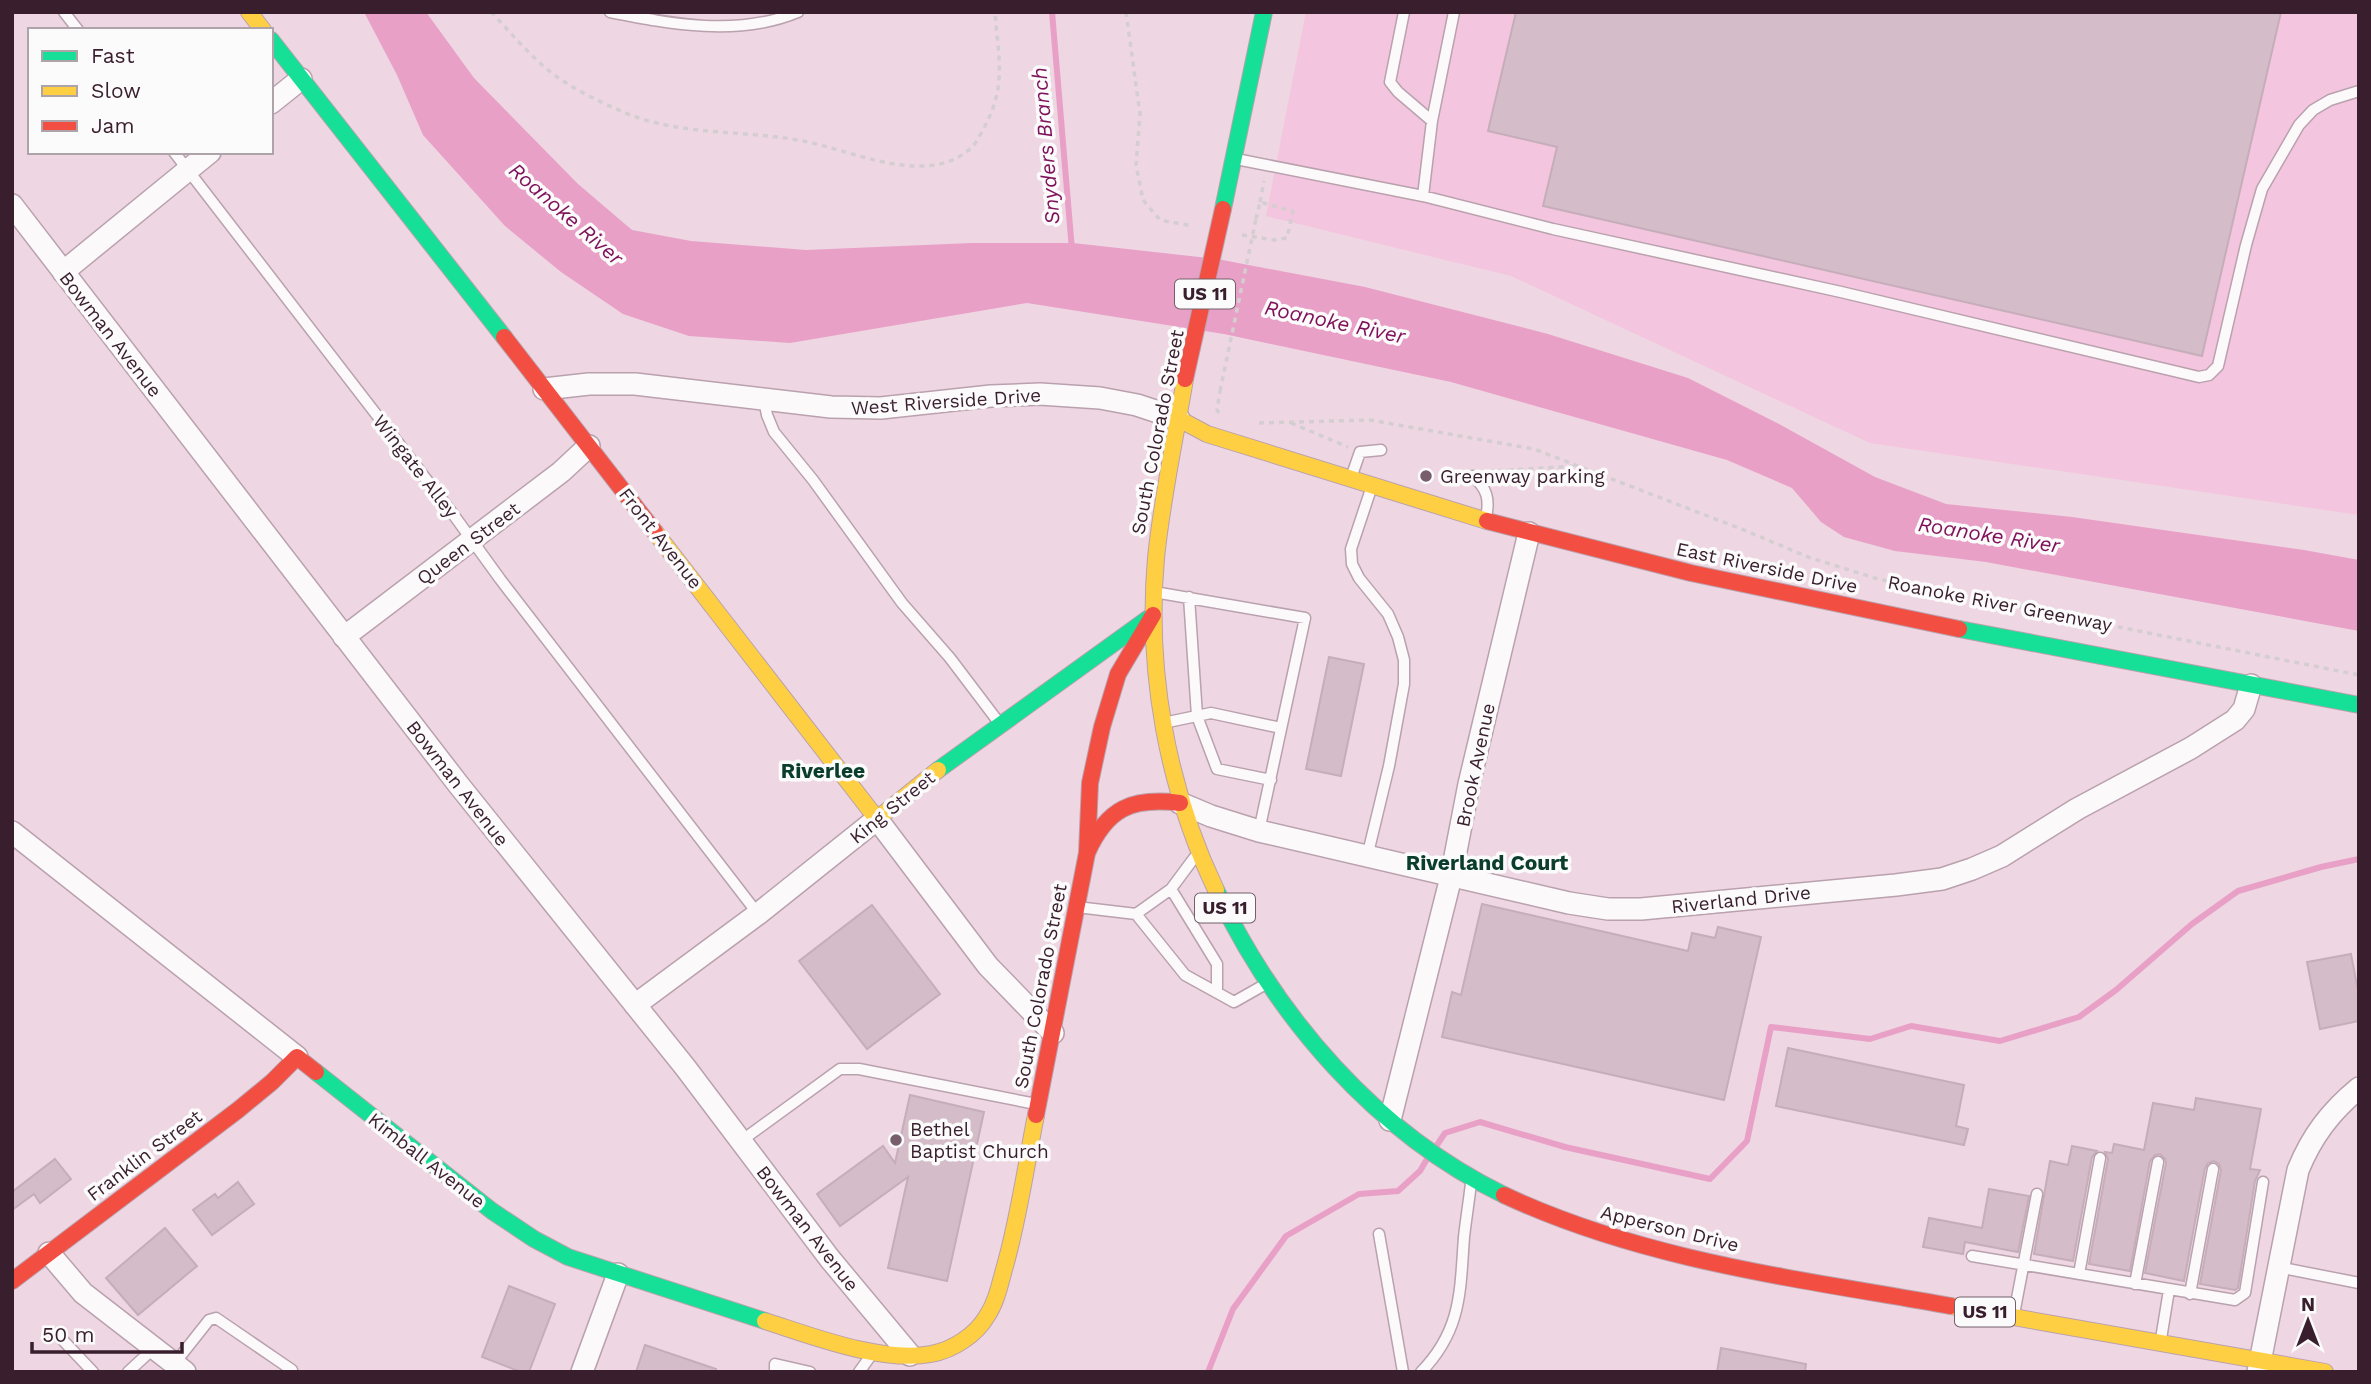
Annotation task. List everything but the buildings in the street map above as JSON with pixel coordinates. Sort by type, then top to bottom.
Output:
[{"type":"street","points":[[249,12],[261,28]]},
{"type":"street","name":"South Colorado Street","points":[[1153,615],[1162,506],[1185,379],[1264,12]]},
{"type":"street","name":"Front Avenue","points":[[273,43],[589,446],[988,966],[1053,1033]]},
{"type":"street","points":[[273,101],[301,79]]},
{"type":"street","points":[[63,272],[208,154]]},
{"type":"street","name":"Bowman Avenue","points":[[12,205],[458,784],[635,1005],[830,1259],[910,1355]]},
{"type":"street","name":"West Riverside Drive","points":[[544,388],[635,384],[831,407],[881,408],[990,396],[1040,394],[1100,398],[1137,405],[1179,419]]},
{"type":"street","name":"East Riverside Drive","points":[[1179,419],[1207,434],[1485,520],[1691,573],[1904,618],[2359,705]]},
{"type":"street","name":"Queen Street","points":[[344,636],[561,472],[589,446]]},
{"type":"street","name":"Brook Avenue","points":[[1390,1120],[1451,877],[1469,785],[1529,533]]},
{"type":"street","points":[[1087,853],[1090,783],[1102,727],[1118,674],[1153,615]]},
{"type":"street","name":"King Street","points":[[635,1005],[758,915],[960,752],[1153,615]]},
{"type":"street","name":"Apperson Drive","points":[[1153,615],[1155,666],[1162,724],[1180,803],[1198,853],[1231,920],[1268,982],[1331,1063],[1416,1142],[1520,1202],[1581,1228],[1646,1248],[1761,1272],[2161,1342],[2259,1366],[2325,1372]]},
{"type":"street","name":"Riverland Drive","points":[[1180,803],[1259,831],[1569,904],[1608,909],[1641,909],[1896,885],[1942,878],[2002,856],[2077,809],[2202,741],[2235,720],[2244,709],[2251,685]]},
{"type":"street","name":"South Colorado Street","points":[[910,1355],[932,1354],[951,1348],[975,1332],[996,1299],[1010,1249],[1087,853],[1093,837],[1101,825],[1126,806],[1143,801],[1180,803]]},
{"type":"street","name":"Kimball Avenue","points":[[12,832],[492,1211],[534,1239],[568,1256],[618,1275],[840,1345],[874,1352],[910,1355]]},
{"type":"street","name":"Franklin Street","points":[[12,1281],[239,1110],[297,1057]]},
{"type":"street","points":[[2259,1366],[2298,1170],[2308,1145],[2323,1122],[2359,1088]]},
{"type":"street","points":[[49,1252],[83,1293],[180,1367]]},
{"type":"street","points":[[582,1372],[618,1275]]},
{"type":"lane","points":[[64,12],[76,28]]},
{"type":"lane","points":[[610,12],[668,23],[722,26],[765,23],[798,12]]},
{"type":"lane","points":[[1404,12],[1390,82],[1432,121]]},
{"type":"lane","points":[[1423,196],[1432,121],[1454,12]]},
{"type":"lane","points":[[1234,159],[1423,196],[1553,229],[1841,292],[2199,377],[2209,375],[2218,366],[2246,245],[2262,190],[2299,125],[2313,110],[2330,100],[2359,91]]},
{"type":"lane","name":"Wingate Alley","points":[[176,154],[758,915]]},
{"type":"lane","points":[[764,400],[766,415],[774,432],[813,480],[902,603],[950,658],[1000,724]]},
{"type":"lane","points":[[1352,478],[1360,452],[1381,450]]},
{"type":"lane","points":[[1477,480],[1489,501],[1485,520]]},
{"type":"lane","points":[[1367,857],[1389,766],[1404,684],[1404,660],[1398,636],[1388,614],[1359,578],[1352,564],[1351,549],[1372,485]]},
{"type":"lane","points":[[1154,592],[1305,618],[1259,831]]},
{"type":"lane","points":[[1189,597],[1197,716],[1217,769],[1270,780]]},
{"type":"lane","points":[[1162,724],[1211,713],[1281,728]]},
{"type":"lane","points":[[1136,915],[1171,889],[1198,853]]},
{"type":"lane","points":[[1171,889],[1217,964],[1217,992]]},
{"type":"lane","points":[[1077,907],[1136,915],[1185,975],[1234,1002],[1268,982]]},
{"type":"lane","points":[[741,1141],[840,1069],[859,1069],[1038,1105]]},
{"type":"lane","points":[[2079,1274],[2100,1158]]},
{"type":"lane","points":[[2136,1284],[2158,1162]]},
{"type":"lane","points":[[2190,1294],[2213,1169]]},
{"type":"lane","points":[[1421,1372],[1446,1341],[1456,1318],[1461,1293],[1471,1176]]},
{"type":"lane","points":[[1972,1256],[2235,1300],[2245,1293],[2263,1182]]},
{"type":"lane","points":[[2013,1316],[2037,1194]]},
{"type":"lane","points":[[1379,1234],[1403,1372]]},
{"type":"lane","points":[[2278,1266],[2359,1283]]},
{"type":"lane","points":[[2161,1342],[2169,1290]]},
{"type":"lane","points":[[180,1367],[209,1320],[216,1318],[292,1370]]},
{"type":"lane","points":[[58,1335],[93,1372]]},
{"type":"lane","points":[[128,1372],[154,1348]]},
{"type":"lane","points":[[859,1372],[874,1352]]},
{"type":"lane","points":[[775,1372],[775,1364],[810,1372]]},
{"type":"path","points":[[491,12],[559,78],[622,112],[657,124],[694,131],[763,135],[804,141],[876,159],[926,166],[945,163],[974,146],[996,105],[1001,67],[995,12]]},
{"type":"path","points":[[1126,12],[1140,114],[1136,164],[1143,200],[1160,220],[1198,227]]},
{"type":"path","points":[[1222,416],[1217,410],[1220,391],[1260,202],[1265,164]]},
{"type":"path","points":[[1236,234],[1275,240],[1287,238],[1293,211],[1260,202]]},
{"type":"path","name":"Roanoke River Greenway","points":[[1251,423],[1370,420],[1534,449],[1808,557],[1878,579],[2359,674]]},
{"type":"path","points":[[1288,422],[1360,452]]},
{"type":"path","points":[[1477,480],[1492,471],[1579,466]]},
{"type":"shaded area","points":[[1306,12],[2359,12],[2359,515],[1870,443],[1511,276],[1266,216]]},
{"type":"water","name":"Roanoke River","points":[[364,12],[426,12],[474,78],[578,184],[632,230],[691,241],[806,250],[972,243],[1073,243],[1217,259],[1365,287],[1548,334],[1688,378],[1875,477],[1946,504],[2072,517],[2359,560],[2359,631],[1986,562],[1895,551],[1844,537],[1821,522],[1792,488],[1727,460],[1451,382],[1224,334],[1027,303],[790,343],[689,336],[623,314],[561,272],[505,226],[423,135],[397,75]]},
{"type":"waterway","name":"Snyders Branch","points":[[1052,12],[1072,250]]},
{"type":"waterway","points":[[1437,1145],[1445,1133],[1480,1122],[1565,1147],[1710,1179],[1747,1141],[1771,1027],[1870,1039],[1911,1026],[2000,1041],[2079,1017],[2116,990],[2192,924],[2238,891],[2359,859]]},
{"type":"waterway","points":[[1208,1372],[1233,1309],[1286,1236],[1359,1194],[1398,1191],[1420,1171],[1427,1159]]},
{"type":"traffic: fast","points":[[1223,209],[1264,12]]},
{"type":"traffic: fast","points":[[273,43],[504,337]]},
{"type":"traffic: fast","points":[[938,770],[1153,615]]},
{"type":"traffic: fast","points":[[1959,629],[2359,705]]},
{"type":"traffic: fast","points":[[1216,890],[1268,983],[1335,1067],[1372,1105],[1413,1139],[1457,1169],[1504,1195]]},
{"type":"traffic: fast","points":[[316,1072],[492,1211],[534,1239],[568,1257],[765,1321]]},
{"type":"traffic: slow","points":[[249,12],[261,28]]},
{"type":"traffic: slow","points":[[1185,379],[1156,558],[1154,643],[1164,728],[1173,769],[1199,851],[1216,890]]},
{"type":"traffic: slow","points":[[1179,419],[1207,434],[1487,521]]},
{"type":"traffic: slow","points":[[655,532],[877,819],[938,770]]},
{"type":"traffic: slow","points":[[765,1321],[847,1346],[891,1355],[911,1356],[939,1352],[970,1335],[987,1316],[998,1292],[1014,1229],[1036,1115]]},
{"type":"traffic: slow","points":[[1951,1306],[2325,1372]]},
{"type":"traffic: jam","points":[[1185,379],[1223,209]]},
{"type":"traffic: jam","points":[[504,337],[655,532]]},
{"type":"traffic: jam","points":[[1487,521],[1691,573],[1959,629]]},
{"type":"traffic: jam","points":[[1087,853],[1090,783],[1102,727],[1118,674],[1153,615]]},
{"type":"traffic: jam","points":[[1036,1115],[1087,853],[1103,825],[1123,809],[1148,802],[1180,803]]},
{"type":"traffic: jam","points":[[12,1281],[238,1110],[297,1057],[316,1072]]},
{"type":"traffic: jam","points":[[1504,1195],[1557,1218],[1668,1252],[1780,1276],[1951,1306]]},
{"type":"place","name":"Greenway parking","points":[[1426,476]]},
{"type":"place","name":"Bethel Baptist Church","points":[[896,1140]]},
{"type":"district","name":"Riverlee","points":[[823,771]]},
{"type":"district","name":"Riverland Court","points":[[1487,863]]}]
